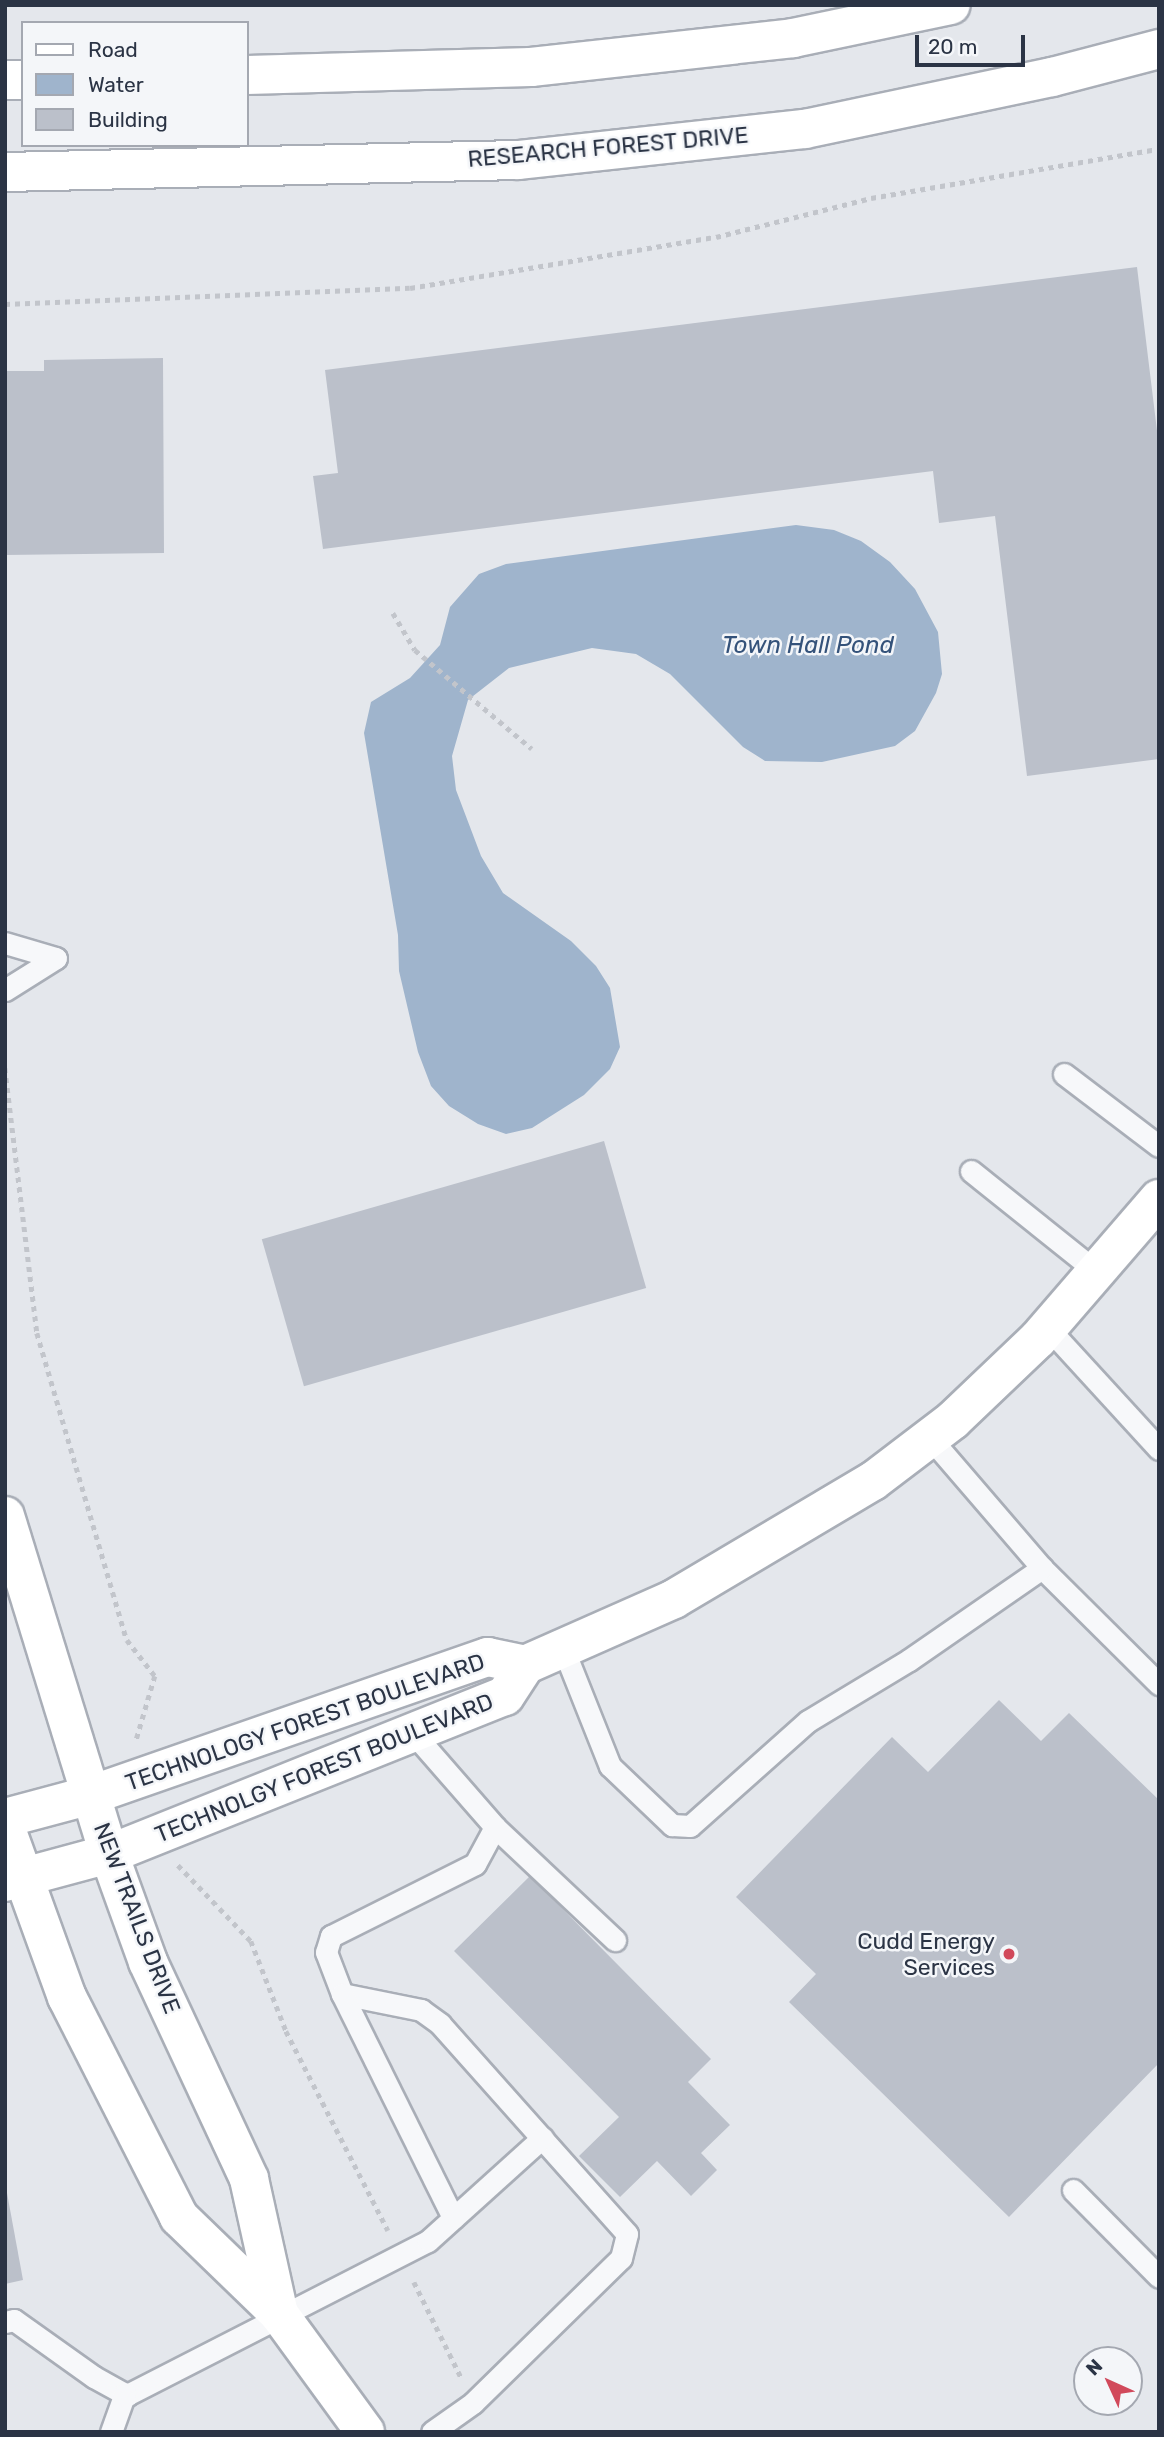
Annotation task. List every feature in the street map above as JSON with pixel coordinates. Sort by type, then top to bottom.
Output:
[{"type":"street","points":[[248,75],[531,67],[793,38],[951,5]]},
{"type":"street","name":"RESEARCH FOREST DRIVE","points":[[5,173],[532,159],[805,129],[1052,77],[1159,48]]},
{"type":"street","points":[[525,1665],[674,1599],[786,1536],[873,1481],[930,1438],[1048,1328],[1159,1199]]},
{"type":"street","name":"NEW TRAILS DRIVE","points":[[5,1516],[109,1854],[148,1962],[249,2179],[279,2314]]},
{"type":"street","name":"TECHNOLOGY FOREST BOULEVARD","points":[[5,1818],[91,1795],[147,1773],[488,1657],[525,1665]]},
{"type":"street","name":"TECHNOLGY FOREST BOULEVARD","points":[[13,1880],[109,1854],[505,1696],[525,1665]]},
{"type":"street","name":"NEW TRAILS DRIVE","points":[[5,1826],[13,1880],[67,1997],[179,2217],[279,2314],[365,2432]]},
{"type":"lane","points":[[5,943],[56,958],[5,990]]},
{"type":"lane","points":[[1065,1074],[1159,1146]]},
{"type":"lane","points":[[971,1171],[1097,1272]]},
{"type":"lane","points":[[1048,1328],[1159,1449]]},
{"type":"lane","points":[[930,1438],[1042,1568],[1159,1684]]},
{"type":"lane","points":[[563,1648],[610,1766],[672,1825],[690,1826],[808,1721],[909,1660],[1042,1568]]},
{"type":"lane","points":[[413,1733],[495,1827],[615,1940]]},
{"type":"lane","points":[[453,2218],[342,1994],[326,1952],[331,1936],[475,1864],[495,1827]]},
{"type":"lane","points":[[342,1994],[422,2010],[440,2024],[627,2234],[621,2258],[473,2403],[432,2432]]},
{"type":"lane","points":[[111,2432],[125,2393],[400,2252],[428,2241],[542,2138]]},
{"type":"lane","points":[[1073,2190],[1159,2277]]},
{"type":"lane","points":[[5,2322],[14,2320],[94,2377],[125,2393]]},
{"type":"path","points":[[5,304],[410,288],[716,237],[871,198],[1159,149]]},
{"type":"path","points":[[393,613],[415,650],[488,709],[532,749]]},
{"type":"path","points":[[5,1068],[37,1333],[127,1640],[155,1676],[135,1737],[147,1773]]},
{"type":"path","points":[[166,1832],[177,1864],[251,1941],[286,2031],[400,2252],[473,2403]]},
{"type":"water","name":"Town Hall Pond","points":[[796,525],[834,530],[861,541],[890,562],[915,589],[938,632],[942,674],[936,693],[915,731],[895,746],[822,762],[765,761],[743,747],[670,674],[636,654],[592,648],[509,668],[468,700],[452,756],[456,790],[481,856],[503,893],[571,941],[596,966],[610,988],[620,1047],[610,1069],[584,1095],[532,1128],[506,1134],[478,1124],[449,1106],[431,1086],[418,1052],[399,971],[398,935],[364,733],[371,702],[410,678],[440,645],[450,607],[479,574],[506,564]]},
{"type":"building","points":[[1137,267],[1159,447],[1159,759],[1027,776],[995,516],[939,523],[933,471],[323,549],[313,476],[338,473],[325,370]]},
{"type":"building","points":[[163,358],[164,553],[5,555],[5,371],[44,371],[44,360]]},
{"type":"building","points":[[604,1141],[646,1288],[304,1386],[262,1239]]},
{"type":"building","points":[[999,1700],[1041,1741],[1069,1713],[1159,1800],[1159,2063],[1009,2217],[789,2002],[816,1974],[736,1897],[892,1737],[928,1772]]},
{"type":"building","points":[[530,1876],[711,2059],[688,2082],[730,2125],[701,2153],[717,2170],[691,2196],[657,2161],[620,2197],[579,2156],[619,2117],[454,1951]]},
{"type":"building","points":[[7,2193],[23,2280],[5,2284],[5,2194]]},
{"type":"place","name":"Cudd Energy Services","points":[[1009,1954]]}]
